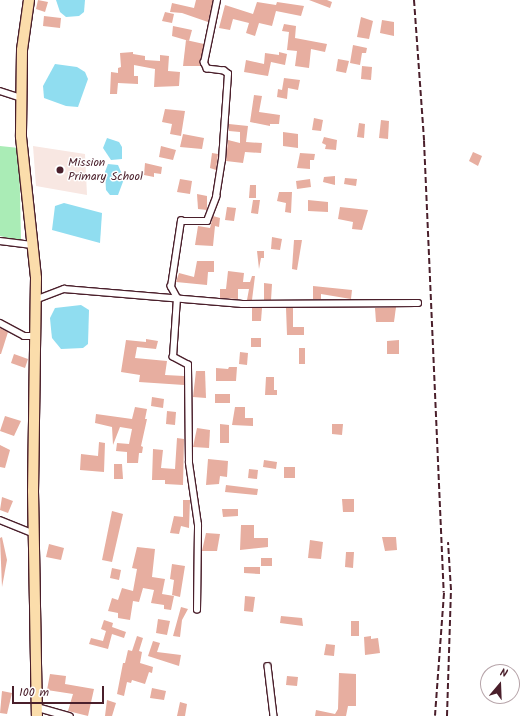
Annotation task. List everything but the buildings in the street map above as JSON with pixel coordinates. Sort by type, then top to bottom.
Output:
[{"type":"highway","points":[[29,0],[22,50],[21,137],[32,245],[35,300],[33,533],[37,712]]},
{"type":"street","points":[[197,610],[198,525],[190,463],[188,365],[175,358],[173,354],[177,298],[171,287],[177,259],[180,222],[185,220],[205,222],[209,218],[216,197],[222,160],[228,74],[224,71],[207,69],[204,63],[217,0]]},
{"type":"street","points":[[0,91],[22,98]]},
{"type":"street","points":[[0,241],[32,245]]},
{"type":"street","points":[[35,300],[64,289],[242,304],[418,303]]},
{"type":"street","points":[[0,323],[24,336],[35,336]]},
{"type":"street","points":[[0,520],[33,533]]},
{"type":"street","points":[[268,666],[274,716]]},
{"type":"street","points":[[37,712],[69,716]]},
{"type":"shaded area","name":"Mission Primary School","points":[[33,146],[85,154],[87,195],[36,186]]},
{"type":"green space","points":[[0,146],[19,148],[21,241],[0,236]]},
{"type":"water","points":[[56,0],[85,0],[84,12],[79,16],[66,17],[60,12]]},
{"type":"water","points":[[55,64],[77,67],[85,72],[88,79],[78,107],[66,106],[44,98],[43,86]]},
{"type":"water","points":[[107,138],[119,142],[122,147],[122,159],[111,160],[103,148]]},
{"type":"water","points":[[108,164],[118,165],[124,179],[118,195],[110,195],[106,190],[105,172]]},
{"type":"water","points":[[64,203],[102,213],[100,243],[52,230],[55,206]]},
{"type":"water","points":[[81,305],[89,310],[88,344],[83,348],[61,349],[52,338],[50,318],[55,308]]},
{"type":"railway","points":[[414,0],[424,141],[444,593],[435,716]]},
{"type":"railway","points":[[447,716],[451,590],[448,542]]},
{"type":"place","name":"Mission Primary School","points":[[60,170]]}]
